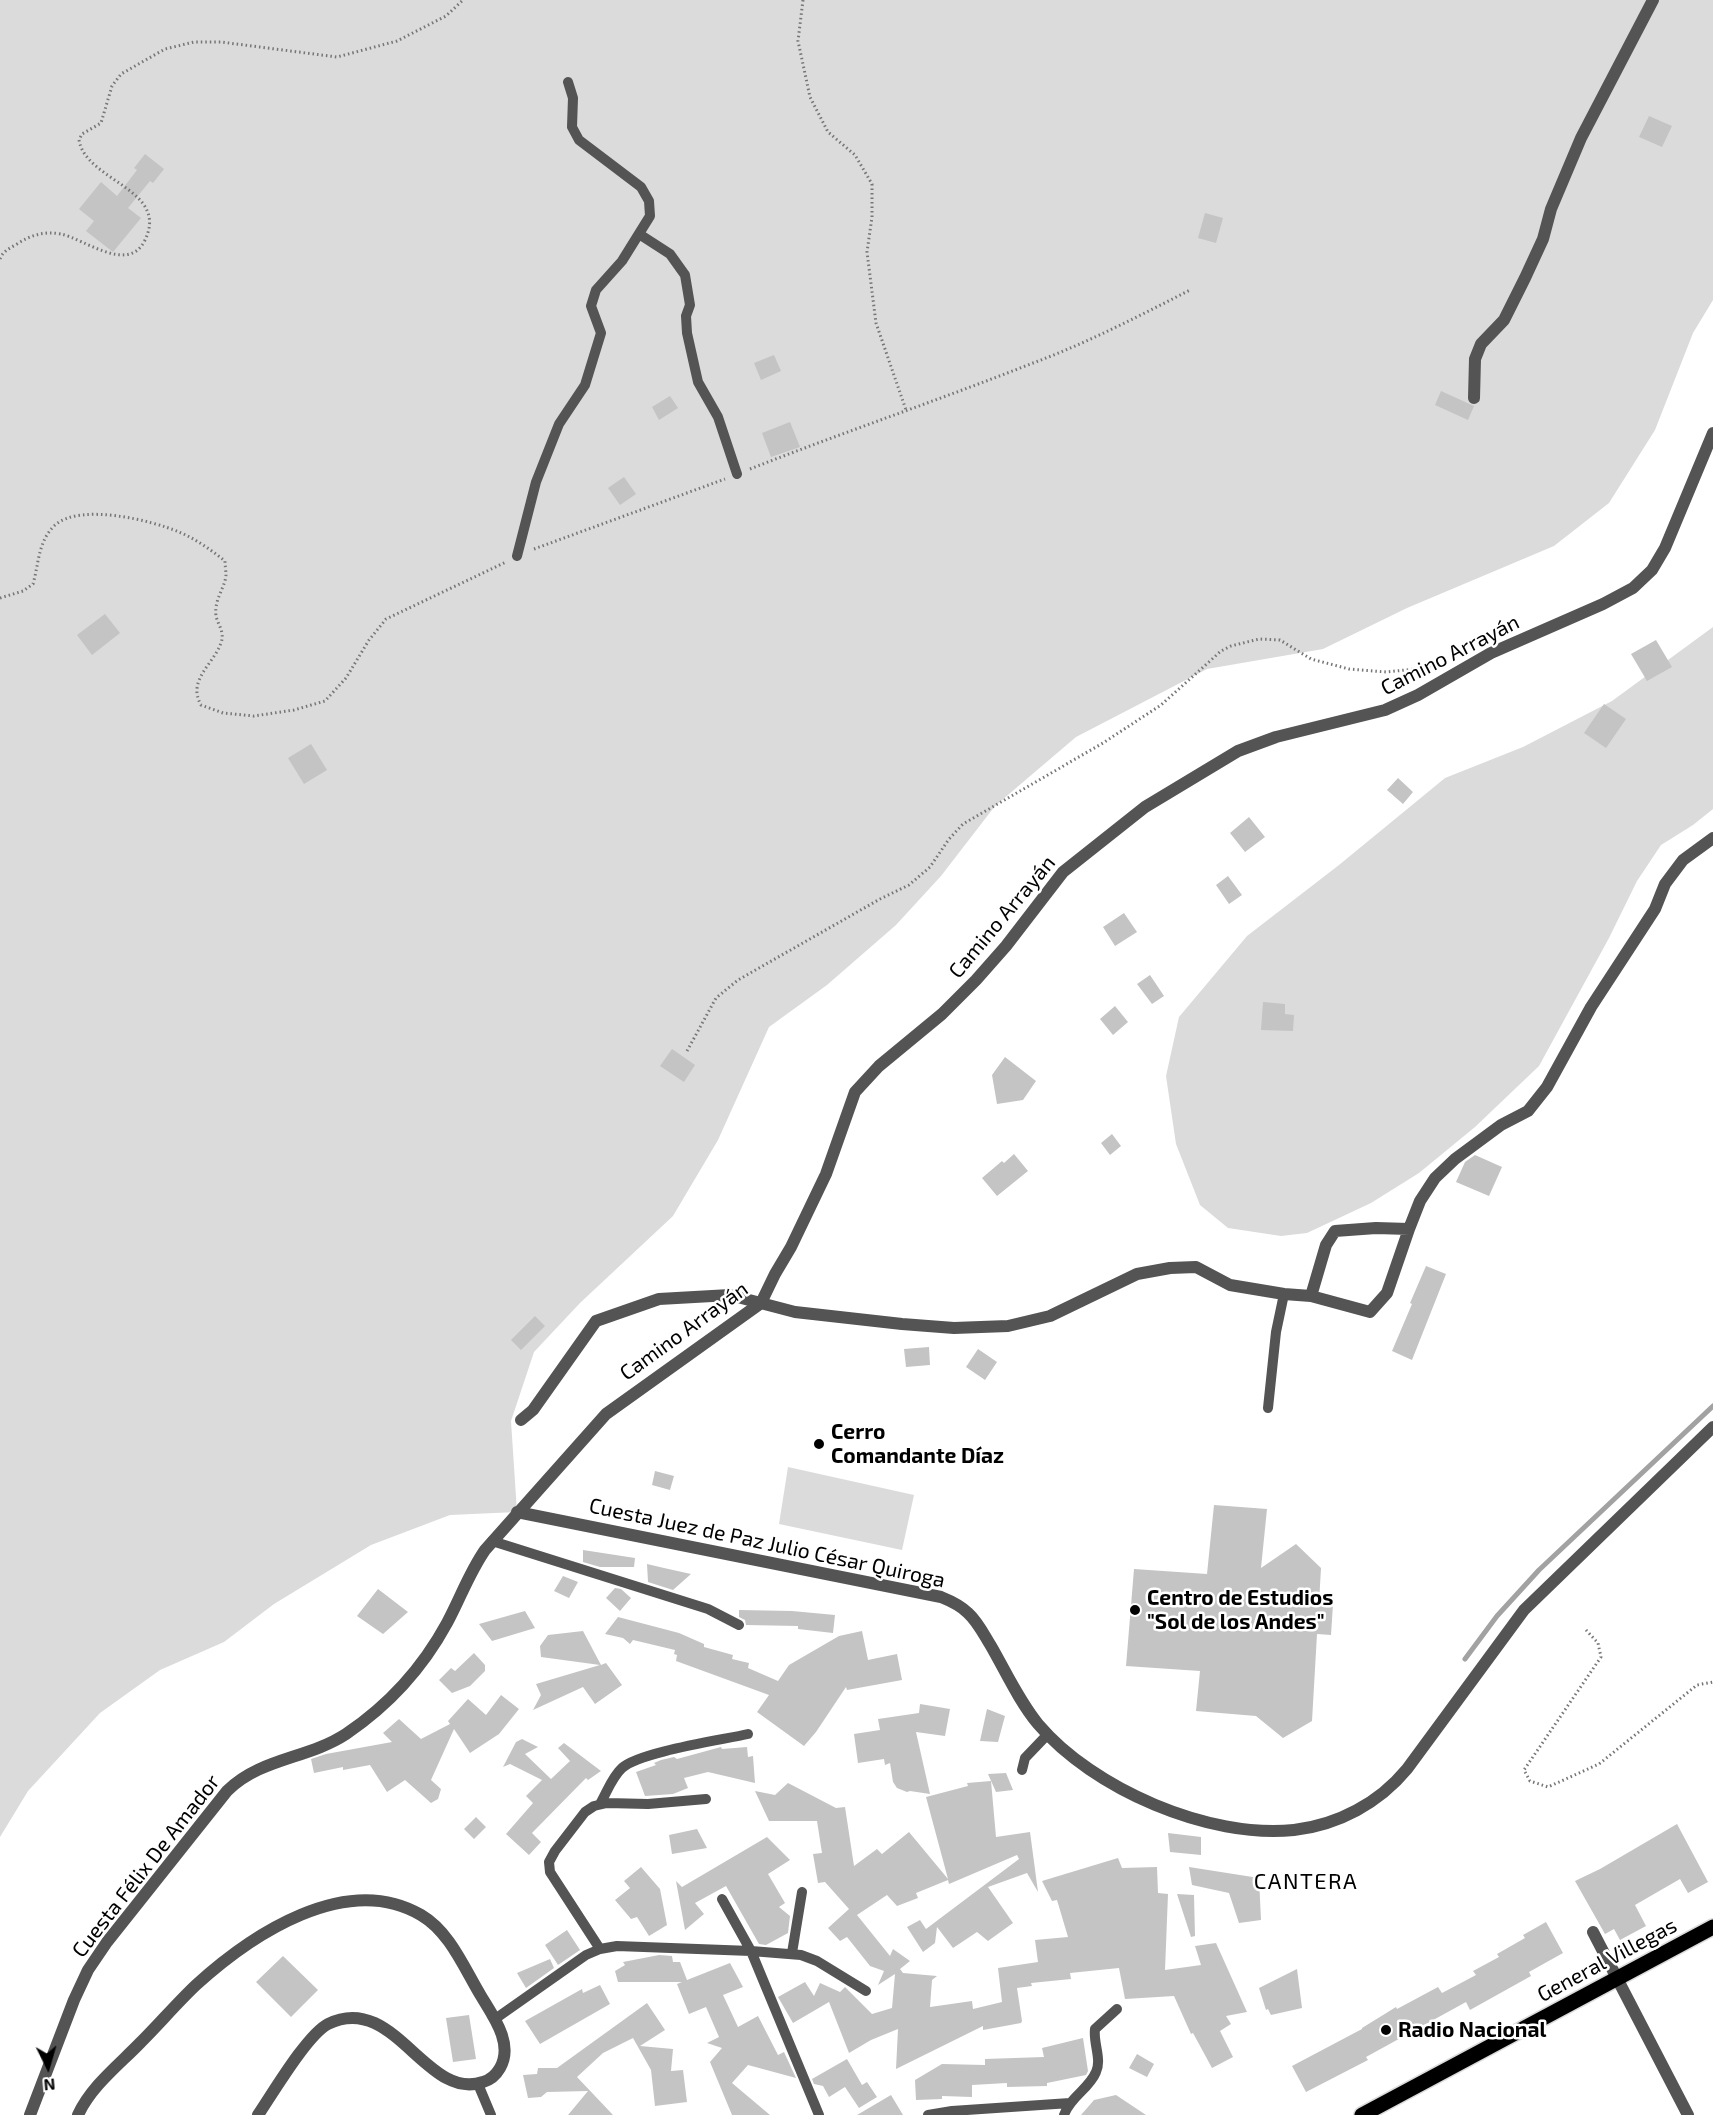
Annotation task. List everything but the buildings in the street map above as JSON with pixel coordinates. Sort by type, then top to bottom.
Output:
[{"type":"main road","name":"General Villegas","points":[[1362,2115],[1713,1927]]},
{"type":"street","points":[[1474,398],[1475,359],[1481,344],[1504,320],[1525,278],[1543,239],[1551,209],[1581,138],[1653,0]]},
{"type":"street","name":"Camino Arrayán","points":[[517,1512],[606,1414],[761,1303],[826,1173],[855,1092],[879,1066],[942,1014],[976,980],[1006,946],[1063,872],[1145,807],[1238,751],[1276,737],[1385,710],[1418,695],[1491,652],[1603,604],[1633,588],[1652,570],[1665,548],[1713,433]]},
{"type":"street","points":[[521,1420],[533,1410],[596,1321],[659,1299],[730,1295],[795,1312],[902,1324],[954,1328],[1008,1326],[1050,1316],[1137,1274],[1170,1268],[1196,1267],[1230,1285],[1311,1296],[1370,1312],[1387,1293],[1419,1202],[1435,1178],[1455,1159],[1501,1125],[1528,1111],[1547,1087],[1591,1007],[1655,909],[1665,884],[1683,860],[1713,838]]},
{"type":"street","points":[[1311,1296],[1326,1245],[1335,1231],[1376,1228],[1409,1229]]},
{"type":"street","name":"Cuesta Juez de Paz Julio César Quiroga","points":[[517,1512],[941,1597],[962,1607],[976,1621],[1029,1711],[1048,1734],[1080,1762],[1114,1784],[1152,1804],[1228,1826],[1270,1831],[1309,1827],[1345,1816],[1380,1795],[1400,1778],[1524,1610],[1713,1427]]},
{"type":"street","name":"Cuesta Félix De Amador","points":[[30,2115],[74,2000],[88,1970],[107,1942],[227,1791],[251,1772],[338,1738],[389,1701],[437,1639],[473,1569],[492,1541],[517,1512]]},
{"type":"street","points":[[78,2115],[95,2090],[196,1986],[214,1969],[276,1926],[329,1905],[375,1901],[407,1908],[432,1922],[449,1942],[495,2019],[503,2039],[504,2058],[496,2075],[478,2084],[468,2085],[449,2080],[382,2027],[362,2020],[340,2020],[330,2023],[313,2036],[258,2115]]},
{"type":"street","points":[[1593,1932],[1688,2115]]},
{"type":"lane","points":[[517,556],[536,482],[559,424],[585,386],[601,333],[591,306],[596,290],[622,261],[650,216],[649,201],[641,187],[579,140],[572,127],[573,98],[568,82]]},
{"type":"lane","points":[[639,234],[670,254],[685,275],[690,305],[686,316],[687,333],[698,382],[718,417],[737,474]]},
{"type":"lane","points":[[1268,1408],[1276,1332],[1284,1294]]},
{"type":"lane","points":[[492,1541],[708,1609],[739,1625]]},
{"type":"lane","points":[[600,1804],[616,1774],[630,1761],[748,1734]]},
{"type":"lane","points":[[1022,1770],[1025,1758],[1048,1734]]},
{"type":"lane","points":[[600,1949],[553,1877],[549,1867],[555,1851],[585,1812],[600,1804],[706,1799]]},
{"type":"lane","points":[[792,1953],[802,1892]]},
{"type":"lane","points":[[722,1899],[751,1951],[819,2115]]},
{"type":"lane","points":[[495,2019],[586,1955],[616,1946],[792,1953],[817,1961],[866,1991]]},
{"type":"lane","points":[[1064,2115],[1070,2103],[1091,2080],[1097,2069],[1095,2029],[1117,2009]]},
{"type":"lane","points":[[478,2084],[491,2115]]},
{"type":"lane","points":[[928,2115],[952,2111],[1070,2103]]},
{"type":"path","points":[[0,258],[2,253],[39,233],[60,234],[115,256],[129,254],[142,246],[149,232],[151,218],[145,205],[84,156],[79,140],[82,134],[100,123],[112,86],[121,74],[165,48],[194,42],[221,42],[337,57],[397,41],[446,16],[462,0]]},
{"type":"path","points":[[803,0],[798,41],[810,97],[828,132],[855,155],[872,184],[872,217],[867,252],[876,323],[906,410]]},
{"type":"path","points":[[687,1051],[716,998],[738,980],[880,899],[909,885],[930,867],[949,839],[963,824],[1103,743],[1161,705],[1226,648],[1259,639],[1280,640],[1311,659],[1349,669],[1386,672],[1437,667]]},
{"type":"path","points":[[1586,1630],[1598,1643],[1601,1657],[1524,1770],[1530,1782],[1548,1787],[1599,1764],[1697,1685],[1713,1682]]},
{"type":"shaded area","points":[[0,0],[1713,0],[1713,300],[1693,333],[1655,430],[1609,503],[1554,546],[1407,608],[1323,649],[1207,669],[1076,737],[995,806],[941,876],[896,925],[827,985],[769,1027],[718,1140],[673,1216],[580,1303],[534,1352],[511,1421],[517,1512],[450,1515],[371,1545],[274,1604],[224,1642],[160,1670],[100,1713],[28,1791],[0,1837]]},
{"type":"shaded area","points":[[1713,627],[1713,809],[1661,845],[1637,881],[1609,938],[1539,1066],[1475,1127],[1419,1173],[1371,1203],[1307,1233],[1281,1236],[1228,1228],[1200,1205],[1176,1144],[1166,1076],[1179,1017],[1247,936],[1339,865],[1445,778],[1523,747],[1612,701]]},
{"type":"shaded area","points":[[788,1467],[914,1495],[902,1550],[779,1524]]},
{"type":"waterway","points":[[1465,1659],[1497,1616],[1539,1570],[1713,1406]]},
{"type":"place","name":"Cerro Comandante Díaz","points":[[819,1444]]},
{"type":"place","name":"Centro de Estudios \"Sol de los Andes\"","points":[[1135,1610]]},
{"type":"place","name":"Radio Nacional","points":[[1386,2030]]},
{"type":"district","name":"CANTERA","points":[[1306,1882]]}]
